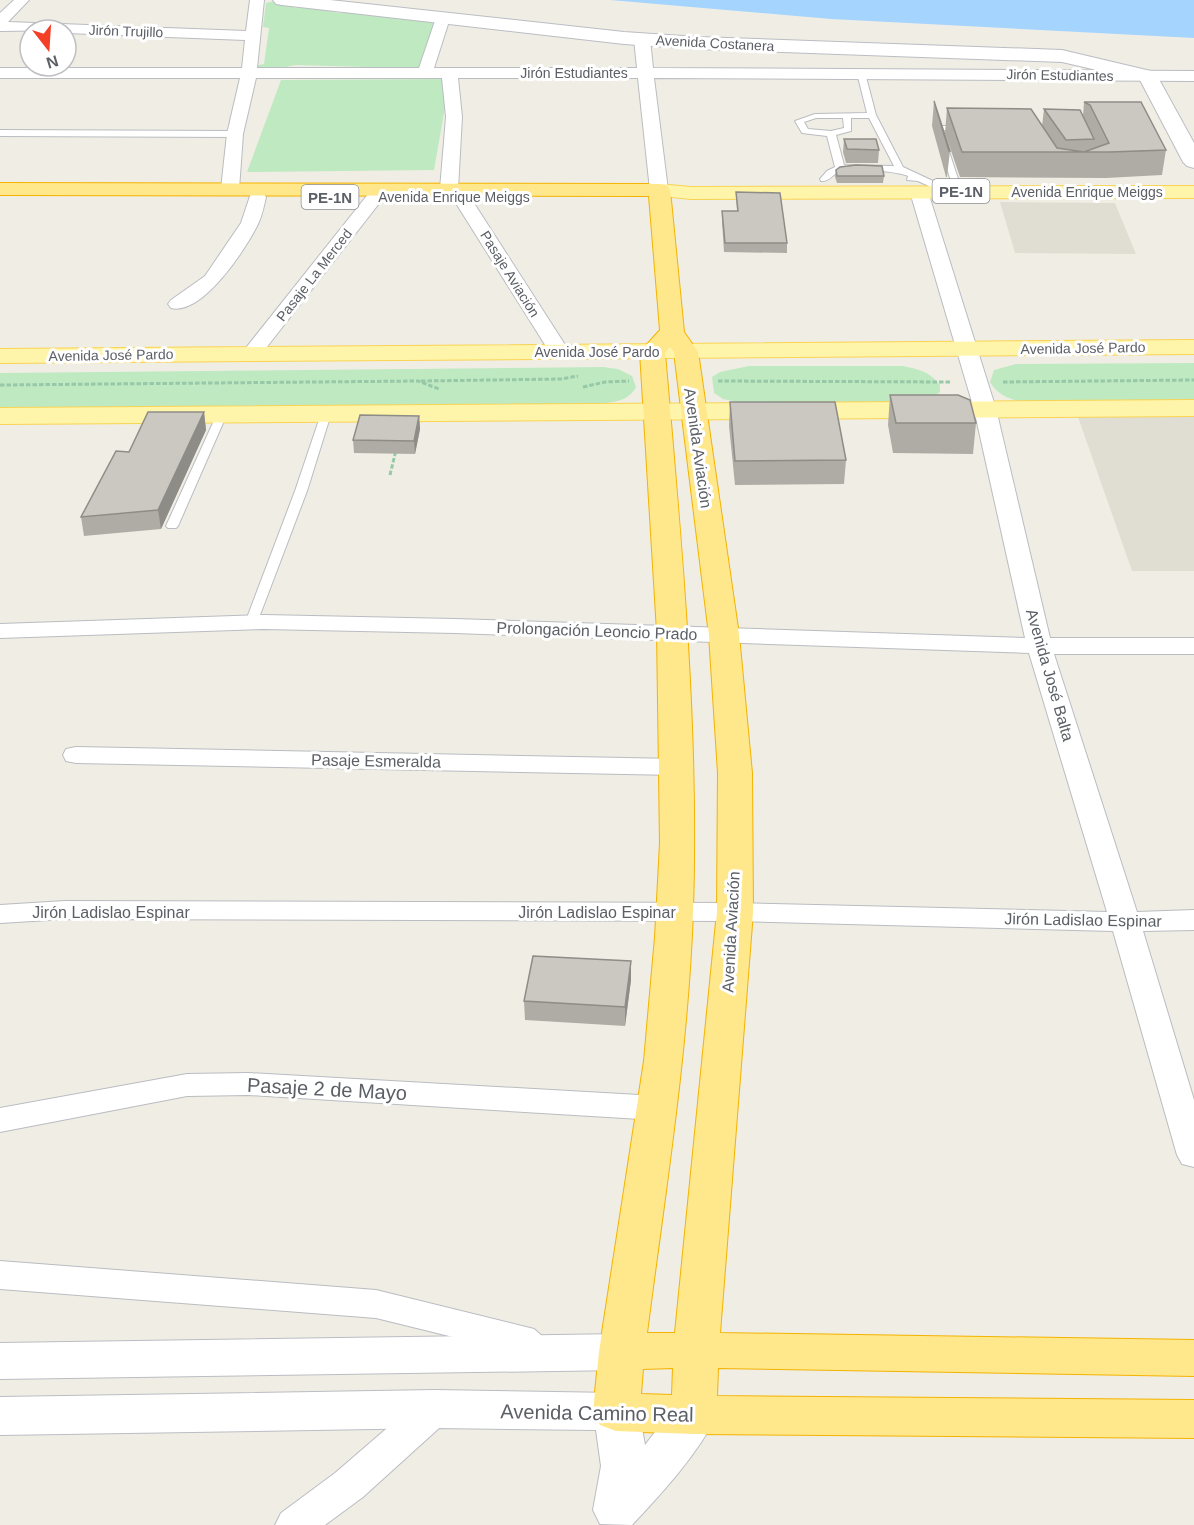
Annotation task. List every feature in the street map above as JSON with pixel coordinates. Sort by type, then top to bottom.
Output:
[{"type":"highway","name":"Avenida Enrique Meiggs","points":[[0,189],[660,194]]},
{"type":"highway","name":"Avenida Enrique Meiggs","points":[[0,198],[375,197],[455,193]]},
{"type":"highway","name":"Avenida Aviación","points":[[660,194],[670,345],[693,411],[723,635],[735,773],[735,912],[696,1350],[694,1415]]},
{"type":"highway","name":"Avenida Aviación","points":[[616,1412],[621,1352],[657,1108],[675,912],[677,767],[674,634],[656,411],[670,345]]},
{"type":"highway","points":[[621,1352],[696,1350],[1194,1358]]},
{"type":"highway","name":"Avenida Camino Real","points":[[616,1412],[694,1415],[1194,1419]]},
{"type":"main road","name":"Avenida Costanera","points":[[282,0],[642,39],[1062,57],[1149,76]]},
{"type":"main road","points":[[1149,76],[1194,162]]},
{"type":"main road","name":"Avenida Enrique Meiggs","points":[[660,194],[805,192],[914,183],[952,191],[1194,192]]},
{"type":"main road","name":"Avenida José Pardo","points":[[0,356],[559,351],[670,345],[967,350],[1194,347]]},
{"type":"main road","points":[[0,416],[1194,408]]},
{"type":"main road","points":[[0,1360],[621,1352]]},
{"type":"main road","name":"Avenida Camino Real","points":[[0,1416],[435,1409],[616,1412]]},
{"type":"main road","name":"Avenida Aviación","points":[[612,1517],[625,1466],[616,1412]]},
{"type":"main road","name":"Avenida Aviación","points":[[612,1517],[662,1458],[694,1415]]},
{"type":"street","points":[[0,21],[22,0]]},
{"type":"street","points":[[230,189],[235,134],[249,73],[257,0]]},
{"type":"street","points":[[425,73],[443,18]]},
{"type":"street","name":"Jirón Trujillo","points":[[0,26],[252,36]]},
{"type":"street","name":"Avenida Aviación","points":[[642,39],[660,194]]},
{"type":"street","points":[[841,49],[855,73]]},
{"type":"street","points":[[449,72],[454,117],[455,193]]},
{"type":"street","name":"Jirón Estudiantes","points":[[0,73],[855,73],[1194,76]]},
{"type":"street","name":"Avenida José Balta","points":[[914,183],[985,409],[1039,646],[1125,922],[1194,1155]]},
{"type":"street","name":"Pasaje Aviación","points":[[455,193],[559,351]]},
{"type":"street","points":[[178,304],[212,280],[250,223],[257,197]]},
{"type":"street","name":"Pasaje La Merced","points":[[252,353],[375,197]]},
{"type":"street","name":"Prolongación Leoncio Prado","points":[[0,631],[251,623],[454,626],[1039,646],[1194,646]]},
{"type":"street","name":"Pasaje Esmeralda","points":[[76,755],[677,767]]},
{"type":"street","name":"Jirón Ladislao Espinar","points":[[0,914],[65,910],[735,912],[1125,922],[1194,920]]},
{"type":"street","name":"Pasaje 2 de Mayo","points":[[0,1120],[187,1085],[238,1084],[657,1108]]},
{"type":"street","points":[[0,1275],[376,1304],[521,1339],[538,1354]]},
{"type":"street","points":[[295,1525],[349,1485],[435,1409]]},
{"type":"lane","points":[[855,73],[872,115],[900,169],[914,183]]},
{"type":"lane","points":[[847,116],[848,129],[831,134],[805,131],[799,122],[815,116],[872,115]]},
{"type":"lane","points":[[952,191],[937,128],[972,128]]},
{"type":"lane","points":[[0,133],[235,134]]},
{"type":"lane","points":[[831,134],[840,168]]},
{"type":"lane","points":[[805,192],[840,168],[900,169]]},
{"type":"lane","points":[[824,179],[836,179]]},
{"type":"lane","points":[[172,526],[222,414]]},
{"type":"lane","points":[[251,623],[301,491],[326,414]]},
{"type":"path","points":[[390,475],[405,413]]},
{"type":"shaded area","points":[[1000,202],[1115,203],[1136,254],[1015,253]]},
{"type":"shaded area","points":[[1078,417],[1194,417],[1194,571],[1132,571]]},
{"type":"green space","points":[[287,2],[295,8],[342,13],[372,12],[438,21],[420,70],[376,72],[366,67],[296,65],[260,72],[254,66],[264,64],[269,28],[263,27],[266,3]]},
{"type":"green space","points":[[450,79],[434,170],[247,172],[281,80]]},
{"type":"green space","points":[[1194,363],[1194,402],[1029,403],[1006,397],[990,382],[994,370],[1016,364]]},
{"type":"green space","points":[[749,366],[903,366],[928,374],[940,385],[940,392],[934,397],[911,403],[748,404],[723,399],[714,393],[712,377],[720,372]]},
{"type":"green space","points":[[603,367],[618,369],[632,376],[636,387],[633,392],[620,400],[598,404],[0,409],[0,373]]},
{"type":"water","points":[[610,0],[1194,0],[1194,38],[831,19]]},
{"type":"building","points":[[934,101],[950,151],[949,151]]},
{"type":"building","points":[[1084,102],[1141,102],[1166,150],[1084,152],[1109,143],[1090,105]]},
{"type":"building","points":[[947,108],[1031,109],[1057,148],[1084,152],[962,152]]},
{"type":"building","points":[[1044,109],[1080,110],[1094,139],[1066,140]]},
{"type":"building","points":[[844,139],[876,139],[879,150],[847,149]]},
{"type":"building","points":[[882,166],[884,176],[837,176],[836,170],[840,167]]},
{"type":"building","points":[[736,192],[780,193],[787,243],[725,243],[722,211],[738,211]]},
{"type":"building","points":[[890,395],[958,395],[970,400],[976,423],[896,423]]},
{"type":"building","points":[[730,402],[835,402],[846,460],[735,461]]},
{"type":"building","points":[[148,412],[204,412],[158,510],[81,517],[116,451],[129,452]]},
{"type":"building","points":[[360,415],[419,416],[414,441],[353,440]]},
{"type":"building","points":[[533,956],[631,961],[625,1007],[524,1001]]}]
